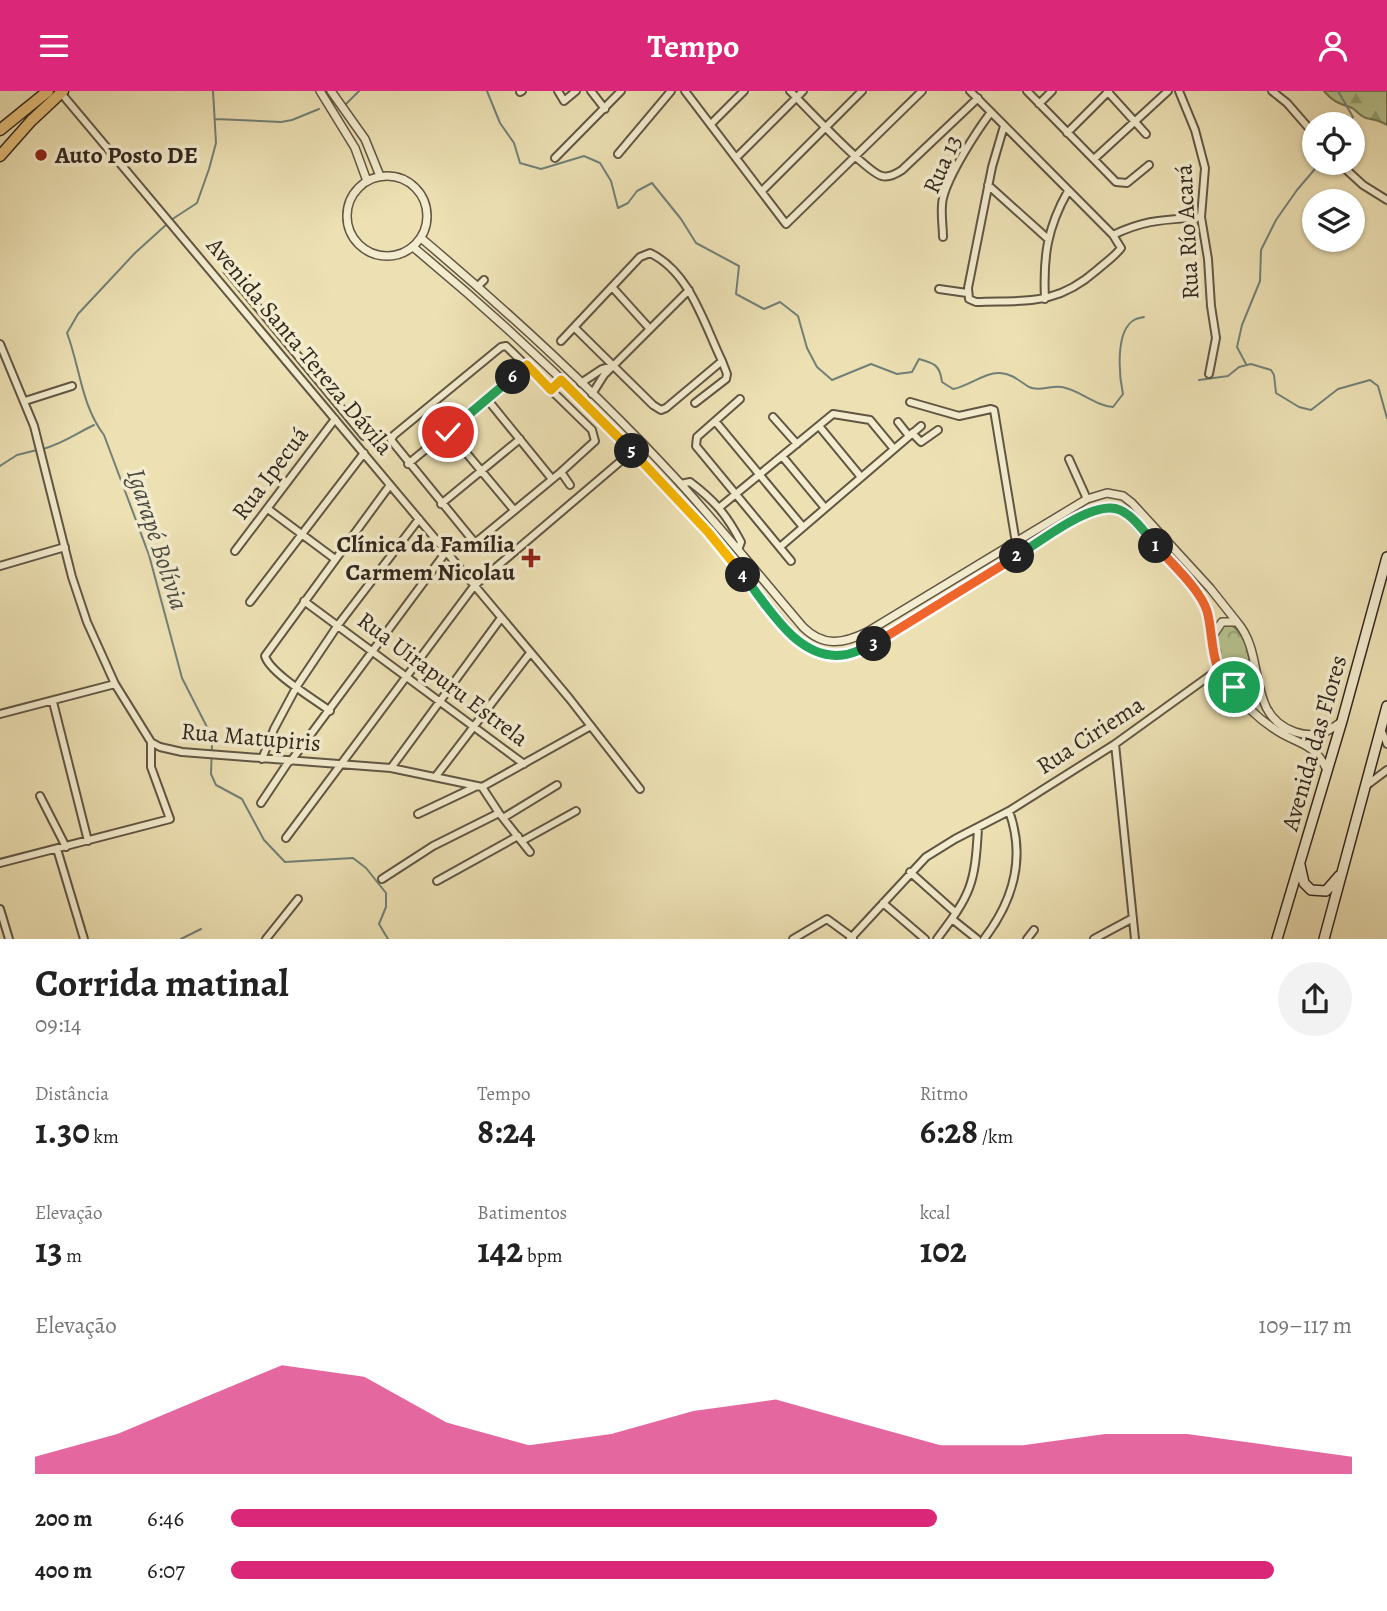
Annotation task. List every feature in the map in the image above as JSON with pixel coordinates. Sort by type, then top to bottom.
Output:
[{"type":"highway","points":[[0,130],[48,91]]},
{"type":"highway","points":[[0,156],[62,92]]},
{"type":"main road","name":"Avenida das Flores","points":[[1277,939],[1342,721],[1387,557]]},
{"type":"main road","points":[[1324,939],[1387,706]]},
{"type":"main road","points":[[1300,860],[1304,883],[1311,890],[1326,891],[1341,874]]},
{"type":"street","points":[[320,91],[355,148],[367,181]]},
{"type":"street","points":[[331,91],[365,139],[380,176]]},
{"type":"street","points":[[558,91],[564,101],[576,91]]},
{"type":"street","points":[[592,91],[605,109]]},
{"type":"street","points":[[555,158],[621,91]]},
{"type":"street","points":[[618,154],[671,91]]},
{"type":"street","points":[[685,91],[786,224],[922,91]]},
{"type":"street","points":[[711,124],[744,91]]},
{"type":"street","points":[[790,91],[877,175],[892,176],[902,170],[978,99]]},
{"type":"street","points":[[737,157],[803,91]]},
{"type":"street","points":[[762,191],[862,91]]},
{"type":"street","points":[[939,289],[969,297],[1045,299],[1081,283],[1121,248],[1113,235],[970,91]]},
{"type":"street","points":[[1027,91],[1113,180],[1122,185],[1127,183],[1149,165]]},
{"type":"street","points":[[1040,104],[1052,91]]},
{"type":"street","points":[[1067,133],[1108,91],[1146,134]]},
{"type":"street","points":[[1094,159],[1168,91]]},
{"type":"street","name":"Rua Río Acará","points":[[1179,91],[1195,130],[1205,168],[1201,217],[1216,338],[1209,374]]},
{"type":"street","points":[[1272,91],[1302,120]]},
{"type":"street","name":"Avenida Santa Tereza Dávila","points":[[62,92],[591,726],[640,789]]},
{"type":"street","name":"Rua 13","points":[[943,237],[942,206],[945,193],[974,137],[991,112]]},
{"type":"street","points":[[969,297],[988,185],[1004,126]]},
{"type":"street","points":[[1352,175],[1387,200]]},
{"type":"street","points":[[380,176],[403,180],[420,194],[427,216],[421,238],[412,247],[397,255],[379,255],[363,248],[354,239],[347,222],[347,210],[354,193],[367,181],[380,176]]},
{"type":"street","points":[[988,185],[1047,238]]},
{"type":"street","points":[[1045,299],[1047,238],[1068,191]]},
{"type":"street","points":[[1113,235],[1151,220],[1201,217]]},
{"type":"street","points":[[421,238],[477,280],[642,443],[681,484],[803,627],[815,637],[830,642],[843,642],[867,632],[1087,499],[1101,493],[1113,493],[1132,503],[1207,584],[1237,622],[1254,655],[1256,675],[1267,712],[1282,725],[1298,733],[1314,735],[1325,733],[1342,721]]},
{"type":"street","points":[[412,247],[561,380],[632,451],[708,532],[803,645],[821,654],[846,655],[876,643],[1083,515],[1102,508],[1120,510],[1199,595],[1208,614],[1219,669],[1227,683],[1244,703],[1272,728],[1312,748],[1327,770]]},
{"type":"street","points":[[561,341],[646,254],[654,255],[689,290],[727,376],[695,403]]},
{"type":"street","points":[[227,270],[364,436]]},
{"type":"street","points":[[613,288],[650,329]]},
{"type":"street","points":[[592,394],[599,387],[602,377],[689,290]]},
{"type":"street","points":[[575,328],[661,410],[722,362]]},
{"type":"street","name":"Rua Matupiris","points":[[0,344],[25,401],[43,455],[72,577],[87,622],[115,684],[151,742],[170,750],[391,768],[479,787]]},
{"type":"street","points":[[475,543],[593,445],[596,437],[563,396],[551,390],[509,348],[501,347],[394,435],[391,443],[481,551]]},
{"type":"street","points":[[408,464],[527,365]]},
{"type":"street","points":[[581,383],[602,369],[613,366]]},
{"type":"street","points":[[551,390],[561,380]]},
{"type":"street","points":[[25,401],[72,386]]},
{"type":"street","points":[[487,399],[552,479]]},
{"type":"street","points":[[740,399],[697,437],[696,446],[791,561]]},
{"type":"street","points":[[910,402],[959,416],[994,410],[1016,543]]},
{"type":"street","points":[[720,507],[833,414],[870,420],[894,449]]},
{"type":"street","points":[[774,417],[797,444]]},
{"type":"street","name":"Rua Ipecuá","points":[[235,551],[335,419]]},
{"type":"street","points":[[715,421],[803,527]]},
{"type":"street","points":[[898,422],[921,442],[938,430]]},
{"type":"street","points":[[819,426],[861,477]]},
{"type":"street","points":[[779,547],[921,426]]},
{"type":"street","points":[[448,432],[514,510]]},
{"type":"street","points":[[442,504],[520,439]]},
{"type":"street","points":[[286,838],[474,586],[642,443]]},
{"type":"street","points":[[250,602],[364,453]]},
{"type":"street","points":[[782,456],[825,508]]},
{"type":"street","points":[[1069,459],[1087,499]]},
{"type":"street","points":[[561,472],[570,485]]},
{"type":"street","points":[[681,484],[690,482],[720,507],[741,543],[738,550]]},
{"type":"street","points":[[330,711],[266,661],[267,654],[390,485]]},
{"type":"street","points":[[268,509],[335,559]]},
{"type":"street","points":[[262,758],[297,686],[338,625],[419,519]]},
{"type":"street","points":[[0,566],[65,547]]},
{"type":"street","points":[[261,803],[446,552]]},
{"type":"street","name":"Rua Uirapuru Estrela","points":[[304,601],[524,764]]},
{"type":"street","points":[[391,768],[501,618]]},
{"type":"street","points":[[1212,637],[1222,622],[1237,622]]},
{"type":"street","points":[[436,776],[530,653]]},
{"type":"street","name":"Rua Ciriema","points":[[852,938],[910,872],[935,850],[1009,811],[1115,744],[1219,669]]},
{"type":"street","points":[[1227,683],[1234,687],[1243,687],[1251,683],[1256,675]]},
{"type":"street","points":[[0,714],[115,684]]},
{"type":"street","points":[[53,702],[88,841]]},
{"type":"street","points":[[1384,725],[1387,744]]},
{"type":"street","points":[[418,814],[479,787],[591,726]]},
{"type":"street","points":[[0,863],[170,819],[151,767],[151,742]]},
{"type":"street","points":[[1115,744],[1135,939]]},
{"type":"street","points":[[1365,787],[1387,770]]},
{"type":"street","points":[[382,879],[433,846],[501,815],[557,785]]},
{"type":"street","points":[[479,787],[530,852]]},
{"type":"street","points":[[40,796],[66,848]]},
{"type":"street","points":[[437,881],[576,811]]},
{"type":"street","points":[[984,939],[1003,909],[1016,873],[1016,836],[1009,811]]},
{"type":"street","points":[[937,939],[972,884],[978,828]]},
{"type":"street","points":[[57,849],[84,939]]},
{"type":"street","points":[[910,872],[977,939]]},
{"type":"street","points":[[266,939],[299,899]]},
{"type":"street","points":[[883,903],[925,939]]},
{"type":"street","points":[[0,909],[9,939]]},
{"type":"street","points":[[1094,939],[1133,918]]},
{"type":"street","points":[[793,939],[822,921],[829,920],[852,938]]},
{"type":"street","points":[[1027,939],[1034,930]]},
{"type":"green space","points":[[1324,91],[1387,91],[1387,125],[1365,117],[1365,112],[1357,112],[1333,100]]},
{"type":"green space","points":[[1227,623],[1243,638],[1250,661],[1250,676],[1241,683],[1228,676],[1217,653],[1217,629]]},
{"type":"waterway","name":"Igarapé Bolívia","points":[[171,220],[197,203],[209,169],[216,143],[213,91]]},
{"type":"waterway","points":[[345,105],[359,91]]},
{"type":"waterway","points":[[487,91],[500,123],[514,143],[520,163],[541,169],[584,156],[600,163],[611,181],[618,208],[628,203],[637,191],[652,183],[696,243],[739,266],[736,294],[764,309],[780,302],[798,316],[807,348],[817,367],[832,380],[871,364],[897,374],[912,372],[919,359],[935,366],[940,372],[942,382],[953,389],[1000,373],[1012,376],[1029,387],[1062,387],[1113,407],[1123,394],[1120,354],[1124,334],[1134,320],[1144,317]]},
{"type":"waterway","points":[[1338,91],[1350,112]]},
{"type":"waterway","points":[[215,119],[281,122],[319,109]]},
{"type":"waterway","points":[[1246,364],[1237,347],[1242,325],[1260,281],[1261,250],[1276,220],[1310,175]]},
{"type":"waterway","name":"Igarapé Bolívia","points":[[167,224],[135,253],[78,314],[67,333],[86,399],[104,435],[149,555],[182,678],[210,733],[211,774],[216,785],[242,799],[264,840],[285,862],[353,858],[366,868],[386,893],[386,907],[379,924],[388,939]]},
{"type":"waterway","points":[[1199,380],[1228,376],[1239,367],[1251,364],[1271,370],[1276,393],[1299,407],[1311,410],[1338,389],[1370,380],[1378,386],[1387,418]]},
{"type":"waterway","points":[[43,449],[94,425]]},
{"type":"waterway","points":[[0,466],[17,455],[37,450]]},
{"type":"waterway","points":[[181,939],[201,929]]},
{"type":"place","name":"Auto Posto DE","points":[[41,155]]},
{"type":"place","name":"Clínica da Família Carmem Nicolau","points":[[531,558]]},
{"type":"route","points":[[448,432],[527,365],[551,390],[561,380],[672,492],[795,637],[803,645],[821,654],[846,655],[876,643],[1083,515],[1102,508],[1120,510],[1138,525],[1203,600],[1219,669],[1227,683],[1234,687]]}]
